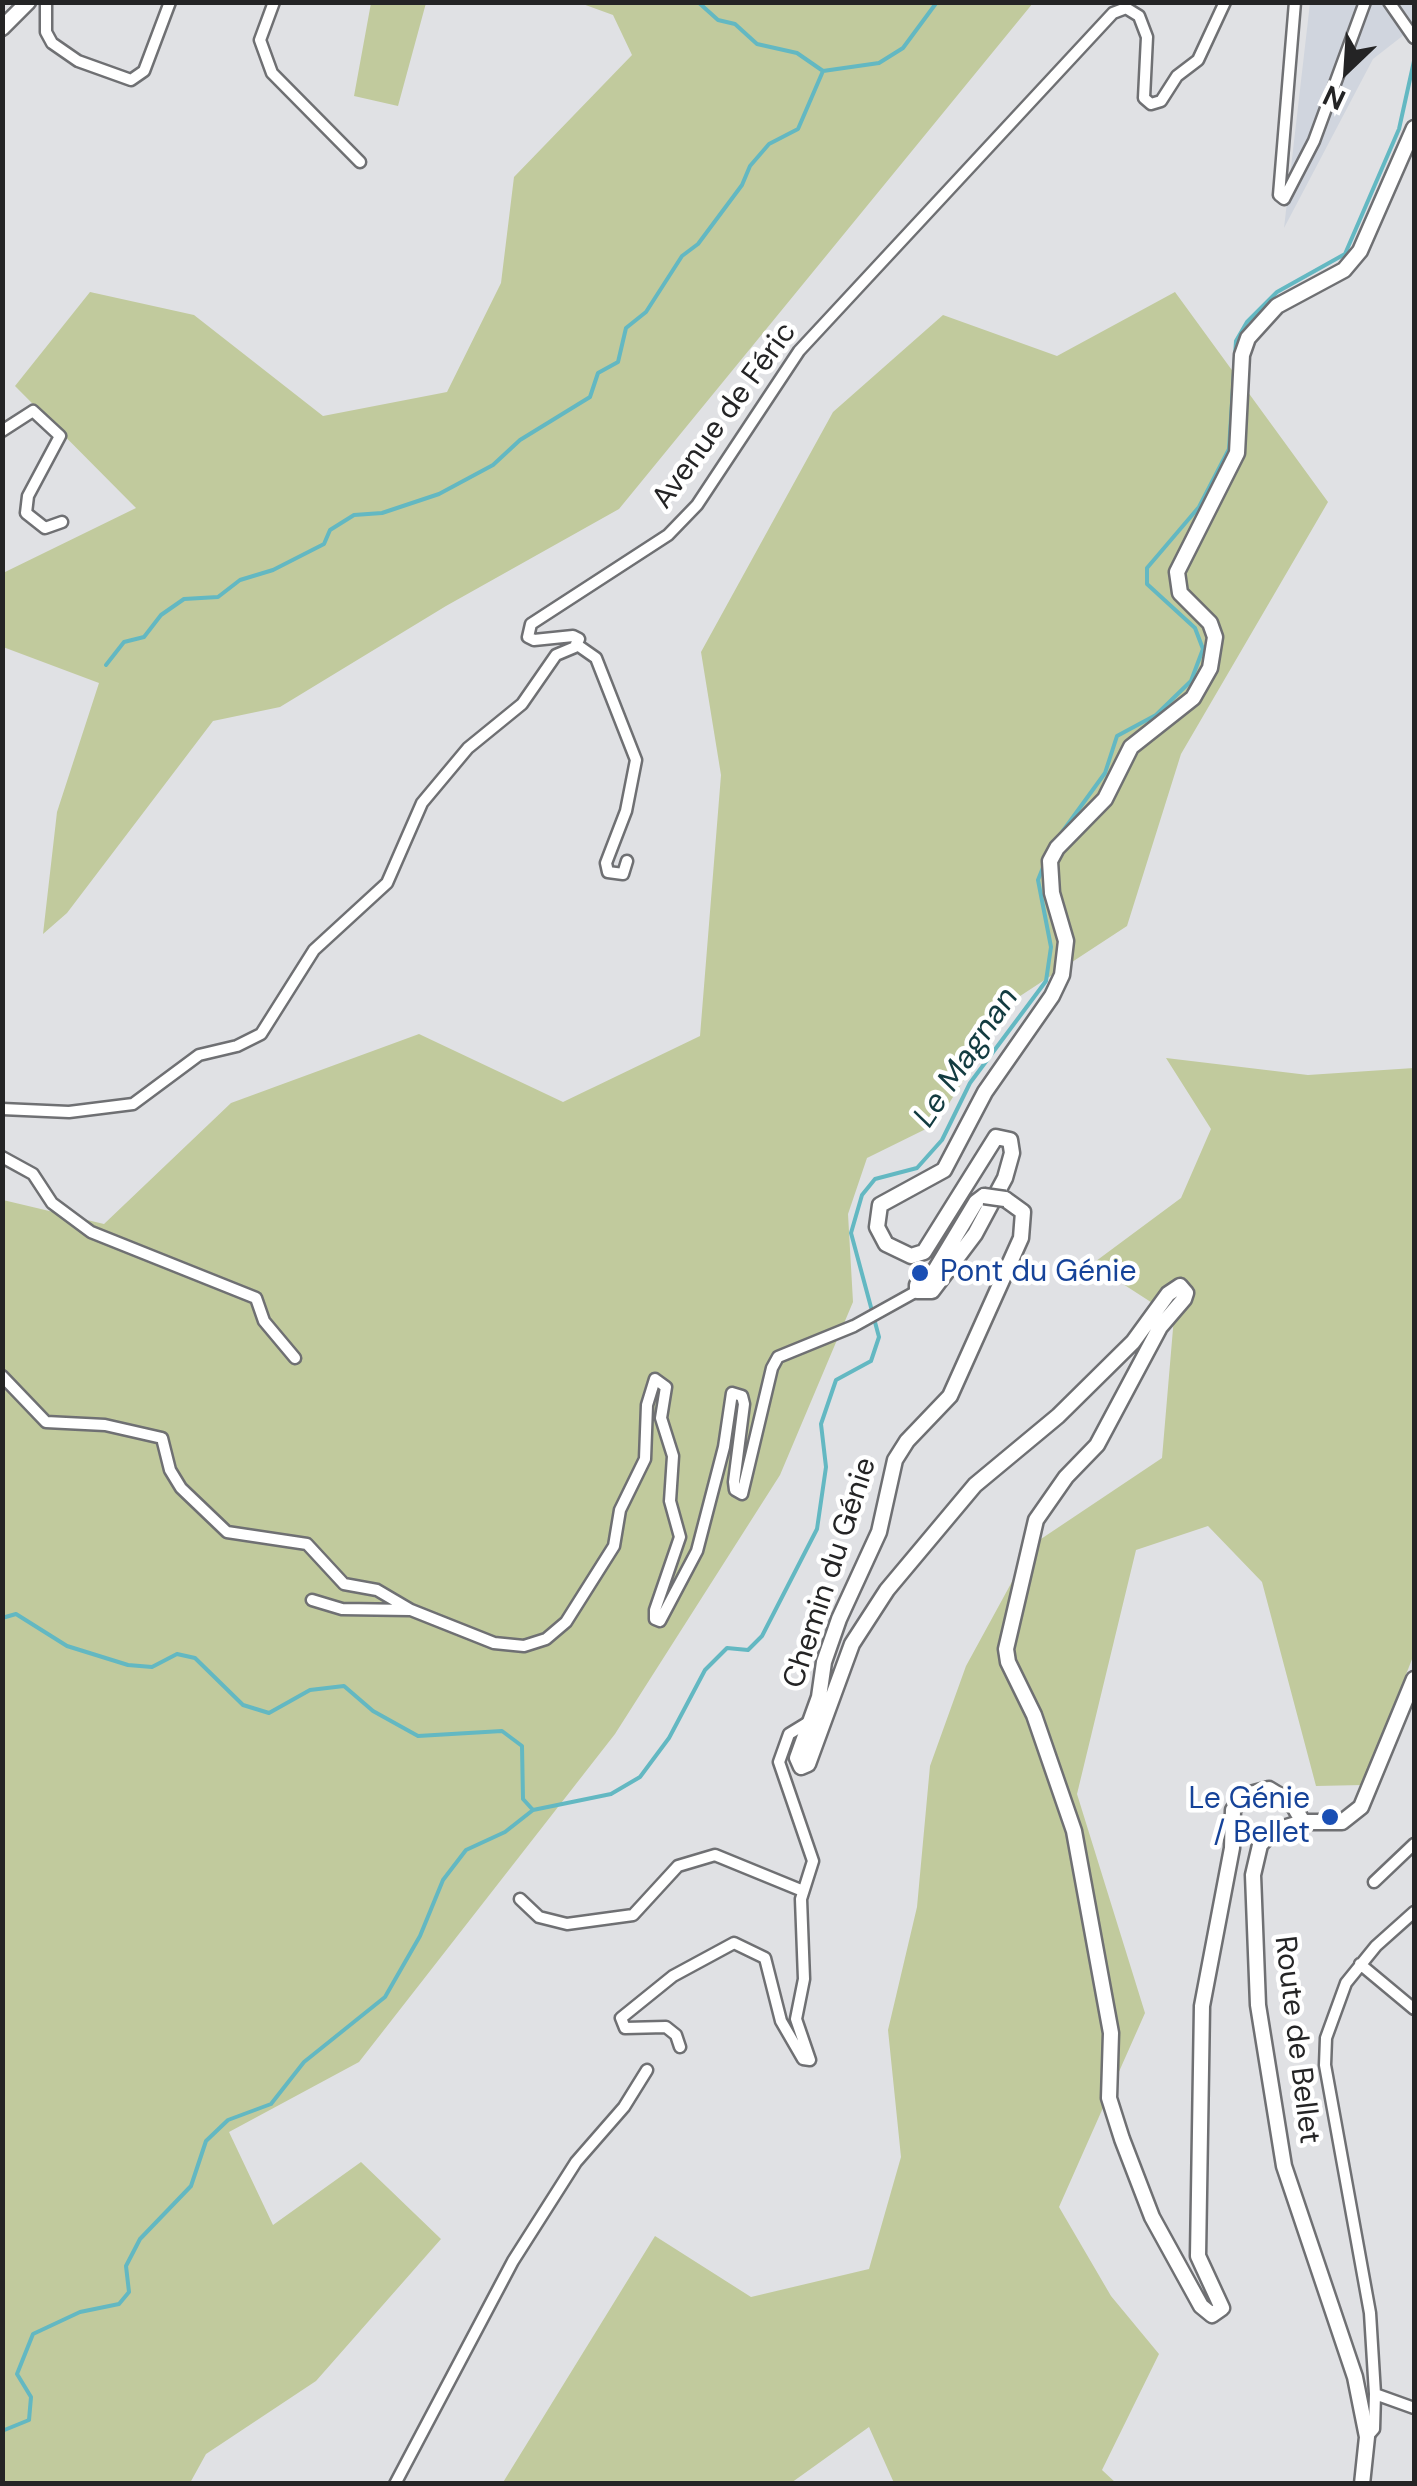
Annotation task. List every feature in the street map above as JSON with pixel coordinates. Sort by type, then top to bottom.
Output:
[{"type":"street","points":[[2,28],[28,2]]},
{"type":"street","points":[[46,2],[46,32],[52,43],[78,61],[131,80],[144,71],[170,2]]},
{"type":"street","points":[[274,2],[260,40],[272,72],[360,162]]},
{"type":"street","name":"Avenue de Féric","points":[[576,644],[579,639],[574,636],[534,640],[526,630],[668,535],[697,505],[799,352],[1114,14],[1126,8],[1139,16],[1147,37],[1144,98],[1151,104],[1161,102],[1177,76],[1198,60],[1225,2]]},
{"type":"street","points":[[1294,2],[1278,195],[1284,199],[1314,141],[1364,2]]},
{"type":"street","points":[[1390,2],[1414,38]]},
{"type":"street","points":[[917,1291],[932,1290],[975,1234],[1005,1178],[1012,1152],[1010,1140],[996,1136],[924,1252],[900,1254],[886,1244],[877,1227],[880,1204],[944,1170],[984,1092],[1052,996],[1062,974],[1066,941],[1052,893],[1050,861],[1057,848],[1106,799],[1131,746],[1193,698],[1210,668],[1216,637],[1210,622],[1180,593],[1177,572],[1237,454],[1242,354],[1248,338],[1277,306],[1344,270],[1360,251],[1414,128]]},
{"type":"street","points":[[2,432],[32,412],[60,436],[28,496],[26,514],[45,528],[62,522]]},
{"type":"street","points":[[2,1108],[69,1112],[133,1104],[199,1055],[238,1046],[261,1034],[314,950],[387,883],[422,803],[468,748],[522,704],[556,656],[576,644],[596,658],[634,753],[635,776],[622,824],[611,842],[608,872],[624,874],[627,860]]},
{"type":"street","points":[[2,1157],[33,1174],[52,1203],[92,1232],[256,1298],[264,1321],[295,1358]]},
{"type":"street","name":"Chemin du Génie","points":[[2,1376],[46,1422],[106,1426],[162,1438],[170,1470],[213,1523],[245,1538],[307,1544],[317,1551],[333,1577],[354,1588],[391,1596],[412,1610],[510,1646],[536,1643],[556,1633],[617,1540],[620,1510],[645,1459],[652,1382],[660,1378],[666,1386],[661,1418],[673,1456],[670,1501],[680,1537],[654,1616],[664,1620],[697,1551],[724,1446],[729,1397],[738,1392],[744,1404],[734,1482],[735,1490],[742,1494],[772,1368],[778,1357],[902,1302],[934,1272],[976,1202],[984,1196],[1005,1200],[1023,1212],[1021,1238],[950,1396],[906,1441],[895,1460],[879,1532],[824,1662],[819,1696],[797,1750],[801,1766],[808,1764],[812,1744],[829,1710],[852,1644],[887,1590],[984,1476],[1058,1416],[1133,1342],[1168,1294],[1180,1286],[1186,1293],[1184,1299],[1160,1327],[1097,1445],[1066,1476],[1036,1520],[1006,1648],[1008,1662],[1040,1730],[1074,1831],[1111,2033],[1110,2098],[1122,2139],[1152,2217],[1201,2306],[1212,2316],[1222,2308],[1198,2256],[1202,2006],[1232,1848],[1232,1818],[1243,1796],[1269,1789],[1292,1803],[1303,1822]]},
{"type":"street","points":[[312,1600],[342,1609],[412,1610]]},
{"type":"street","name":"Route de Bellet","points":[[1362,2484],[1367,2437],[1356,2377],[1291,2197],[1258,2005],[1255,1860],[1267,1836],[1303,1822],[1342,1822],[1361,1808],[1414,1680]]},
{"type":"street","points":[[680,2047],[676,2035],[666,2027],[625,2028],[621,2018],[672,1976],[734,1944],[744,1944],[764,1958],[782,2022],[803,2059],[810,2060],[796,2019],[804,1979],[804,1891],[814,1861],[779,1762],[789,1734],[807,1723]]},
{"type":"street","points":[[1374,1882],[1414,1844]]},
{"type":"street","points":[[520,1899],[538,1917],[567,1924],[633,1916],[678,1866],[714,1855],[804,1891]]},
{"type":"street","points":[[1367,2437],[1374,2430],[1375,2394],[1370,2313],[1325,2065],[1333,2011],[1360,1964],[1414,1912]]},
{"type":"street","points":[[1360,1964],[1414,2008]]},
{"type":"street","points":[[395,2484],[513,2261],[576,2162],[624,2107],[647,2070]]},
{"type":"street","points":[[1375,2394],[1414,2408]]},
{"type":"shaded area","points":[[1310,3],[1414,3],[1414,27],[1373,59],[1284,228]]},
{"type":"green space","points":[[371,3],[426,3],[398,106],[354,96]]},
{"type":"green space","points":[[580,3],[1033,3],[619,509],[446,606],[280,707],[213,721],[67,913],[43,934],[57,812],[99,683],[3,647],[3,573],[136,508],[15,386],[90,292],[194,315],[323,416],[447,392],[501,283],[514,177],[632,55],[613,15]]},
{"type":"green space","points":[[1175,292],[1328,502],[1181,754],[1127,926],[1014,1000],[936,1124],[867,1158],[848,1214],[853,1302],[780,1475],[615,1734],[359,2062],[229,2132],[273,2225],[361,2162],[441,2239],[316,2381],[206,2454],[190,2483],[3,2484],[3,1200],[104,1224],[231,1103],[419,1034],[563,1102],[700,1036],[721,775],[701,652],[833,412],[943,315],[1057,356]]},
{"type":"green space","points":[[1166,1058],[1308,1075],[1414,1068],[1414,1654],[1363,1785],[1316,1786],[1262,1582],[1208,1526],[1136,1550],[1077,1794],[1145,2013],[1059,2207],[1111,2296],[1159,2354],[1102,2470],[1116,2483],[894,2483],[869,2427],[791,2483],[502,2484],[655,2236],[751,2297],[869,2269],[901,2157],[888,2030],[917,1907],[930,1766],[966,1666],[1032,1545],[1162,1458],[1174,1317],[1092,1264],[1181,1198],[1211,1129]]},
{"type":"waterway","points":[[698,2],[718,20],[735,24],[757,44],[797,53],[823,71]]},
{"type":"waterway","points":[[106,665],[124,642],[144,637],[161,615],[184,599],[218,597],[240,580],[273,570],[324,544],[330,530],[354,515],[382,513],[439,494],[493,465],[520,440],[590,397],[598,373],[618,362],[626,328],[646,312],[682,256],[698,244],[742,185],[750,166],[769,144],[798,129],[823,71],[879,63],[903,48],[937,2]]},
{"type":"waterway","name":"Le Magnan","points":[[1060,835],[1105,773],[1117,736],[1156,715],[1191,681],[1203,649],[1195,628],[1147,584],[1147,568],[1199,507],[1229,449],[1236,341],[1247,322],[1277,292],[1345,254],[1399,129],[1414,61]]},
{"type":"waterway","name":"Le Magnan","points":[[2,1618],[16,1614],[67,1646],[128,1665],[152,1667],[177,1654],[195,1658],[243,1705],[269,1713],[310,1690],[344,1686],[373,1711],[418,1736],[502,1731],[522,1746],[523,1799],[533,1810],[611,1794],[640,1777],[669,1738],[705,1670],[727,1648],[748,1650],[762,1636],[817,1529],[826,1467],[821,1424],[836,1380],[871,1361],[879,1337],[851,1233],[862,1195],[875,1179],[917,1168],[942,1140],[970,1083],[1046,981],[1051,947],[1038,880],[1044,865]]},
{"type":"waterway","points":[[2,2431],[29,2420],[31,2397],[17,2374],[33,2334],[80,2312],[119,2304],[129,2292],[126,2266],[140,2239],[191,2186],[206,2141],[228,2120],[271,2104],[304,2062],[385,1997],[420,1936],[443,1880],[466,1850],[505,1832],[533,1810]]},
{"type":"place","name":"Pont du Génie","points":[[920,1273]]},
{"type":"place","name":"Le Génie / Bellet","points":[[1330,1817]]}]
